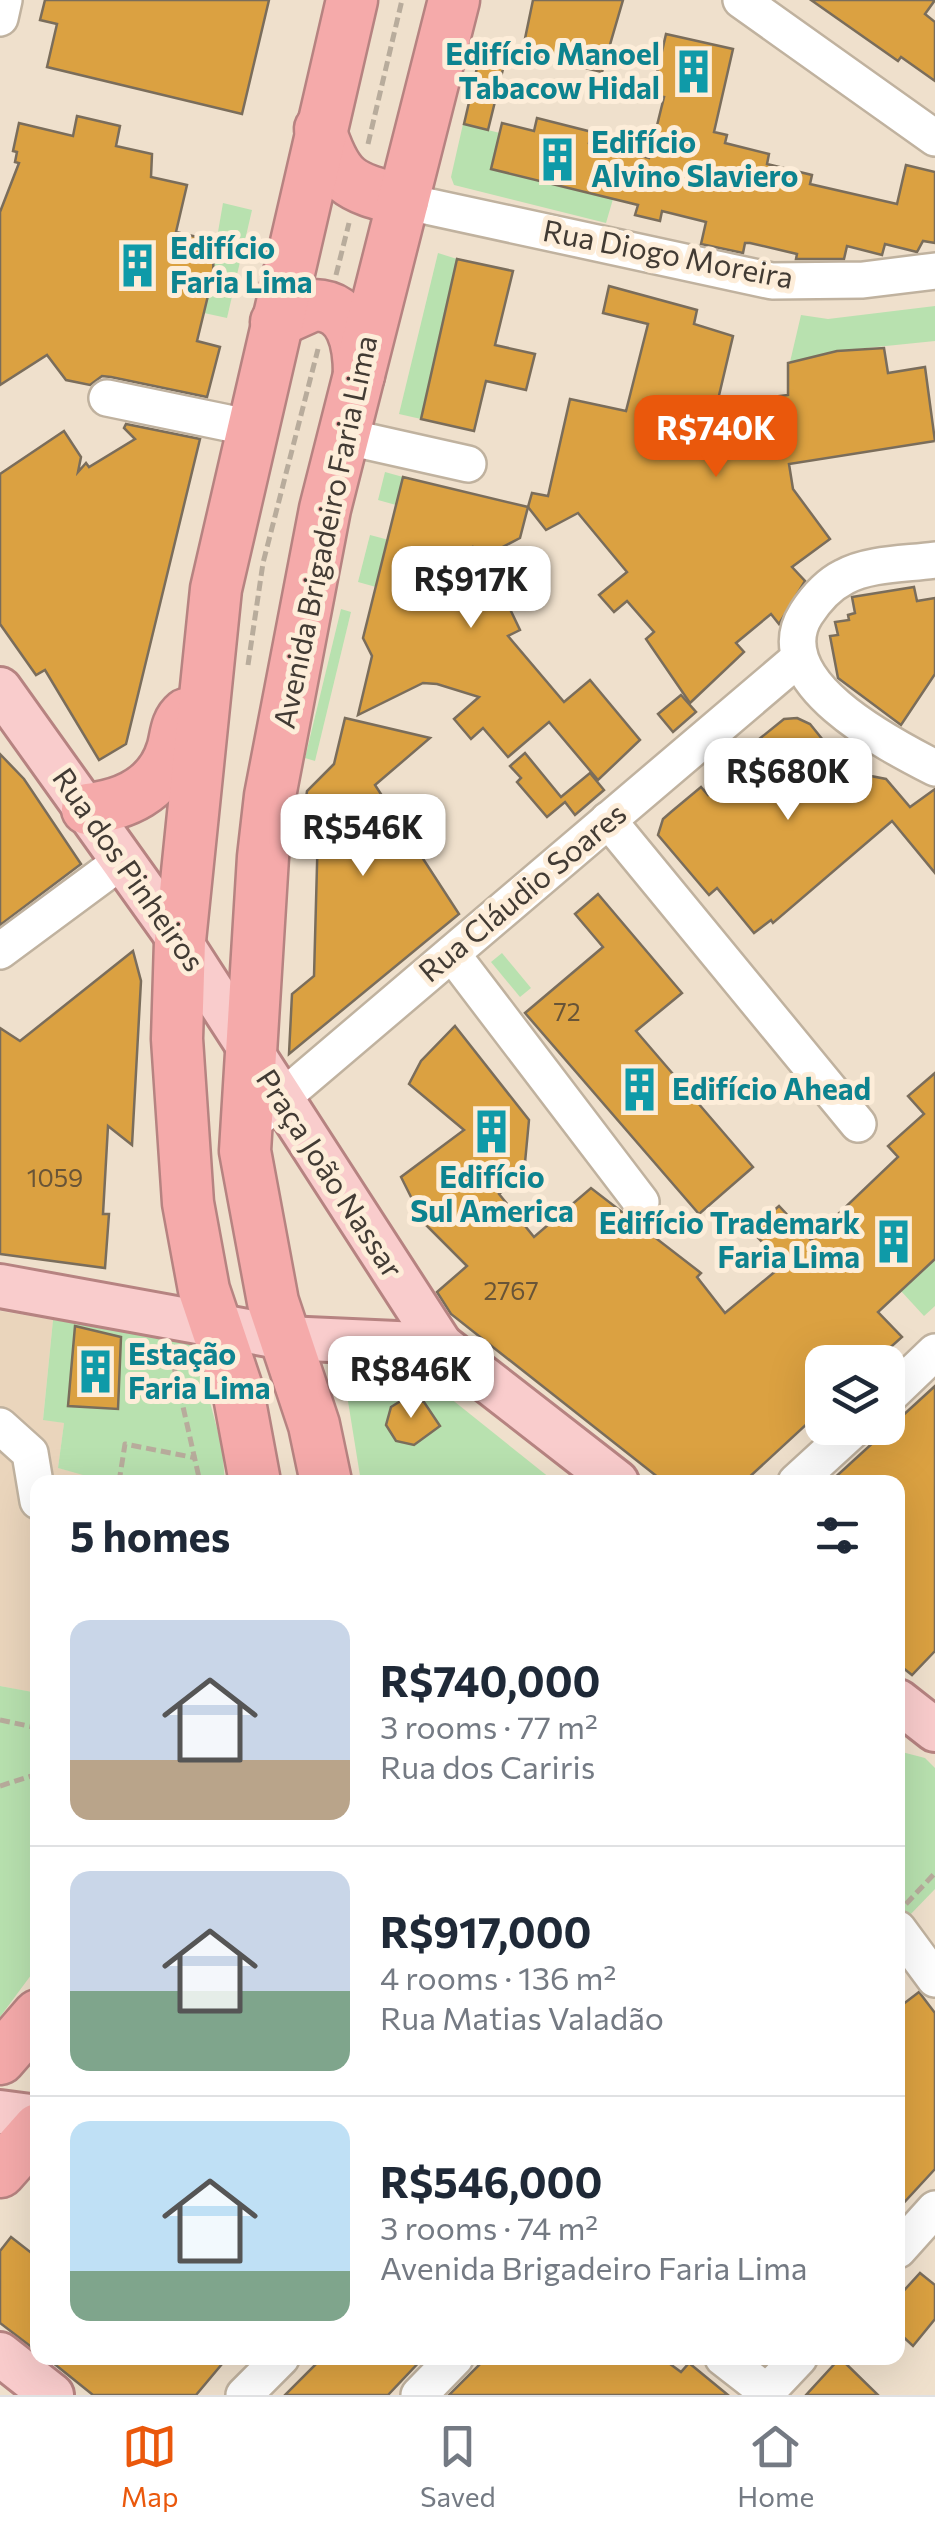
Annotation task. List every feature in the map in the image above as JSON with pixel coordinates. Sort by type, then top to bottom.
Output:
[{"type":"highway","points":[[254,1475],[238,1390],[214,1324],[188,1203],[178,1040],[180,940],[216,588],[352,0]]},
{"type":"highway","name":"Avenida Brigadeiro Faria Lima","points":[[325,1475],[314,1425],[285,1338],[251,1194],[263,1114],[251,1053],[270,796],[325,508],[454,0]]},
{"type":"highway","points":[[320,130],[332,164],[342,178],[357,188],[403,200]]},
{"type":"highway","points":[[276,322],[314,306],[338,313],[357,339],[359,375]]},
{"type":"highway","points":[[86,809],[120,804],[152,785],[172,754],[180,719],[202,702]]},
{"type":"highway","points":[[0,2059],[30,2024]]},
{"type":"highway","points":[[0,2172],[30,2137]]},
{"type":"main road","name":"Rua dos Pinheiros","points":[[0,689],[180,940],[251,1053]]},
{"type":"main road","name":"Praça João Nassar","points":[[263,1114],[442,1345],[607,1475]]},
{"type":"main road","points":[[0,1286],[285,1338],[442,1345]]},
{"type":"main road","points":[[0,2112],[30,2116]]},
{"type":"main road","points":[[0,2354],[52,2395]]},
{"type":"street","points":[[0,18],[4,0]]},
{"type":"street","points":[[741,0],[935,138]]},
{"type":"street","name":"Rua Diogo Moreira","points":[[403,200],[772,281],[863,280],[935,271]]},
{"type":"street","points":[[107,398],[252,428]]},
{"type":"street","points":[[344,436],[468,464]]},
{"type":"street","points":[[935,560],[844,577],[816,598],[796,632],[798,659],[838,707],[897,748],[935,768]]},
{"type":"street","name":"Rua Cláudio Soares","points":[[263,1114],[798,659]]},
{"type":"street","points":[[608,820],[858,1124]]},
{"type":"street","points":[[0,951],[123,860]]},
{"type":"street","points":[[452,954],[640,1202]]},
{"type":"street","points":[[905,1380],[935,1352]]},
{"type":"street","points":[[0,1426],[30,1453],[34,1475]]},
{"type":"street","points":[[804,1475],[836,1445]]},
{"type":"street","points":[[905,1938],[935,1979]]},
{"type":"street","points":[[244,2395],[274,2365]]},
{"type":"street","points":[[419,2395],[449,2365]]},
{"type":"street","points":[[731,2365],[765,2394],[792,2365]]},
{"type":"path","points":[[168,1343],[199,1475]]},
{"type":"path","points":[[120,1475],[125,1444],[196,1458]]},
{"type":"path","points":[[0,1720],[30,1726]]},
{"type":"path","points":[[0,1786],[30,1777]]},
{"type":"path","points":[[905,1905],[935,1873]]},
{"type":"shaded area","points":[[0,1311],[53,1320],[43,1419],[64,1423],[58,1468],[87,1475],[30,1475],[30,1692],[0,1686]]},
{"type":"green space","points":[[463,124],[500,133],[492,169],[613,199],[606,223],[454,185],[451,177]]},
{"type":"green space","points":[[223,203],[252,210],[227,318],[204,313]]},
{"type":"green space","points":[[438,253],[457,259],[421,419],[399,414]]},
{"type":"green space","points":[[935,306],[935,341],[837,351],[790,362],[801,315],[828,319]]},
{"type":"green space","points":[[385,472],[403,477],[396,505],[378,500]]},
{"type":"green space","points":[[370,535],[389,540],[376,587],[358,582]]},
{"type":"green space","points":[[341,609],[351,612],[315,761],[305,758]]},
{"type":"green space","points":[[502,953],[531,988],[520,997],[491,962]]},
{"type":"green space","points":[[935,1259],[935,1306],[924,1316],[901,1291]]},
{"type":"green space","points":[[53,1320],[193,1339],[222,1447],[224,1475],[83,1475],[58,1468],[64,1423],[43,1420]]},
{"type":"green space","points":[[342,1364],[425,1378],[546,1475],[360,1475]]},
{"type":"green space","points":[[0,1686],[30,1692],[30,1976],[0,2017]]},
{"type":"green space","points":[[905,1753],[925,1758],[935,1768],[935,1889],[907,1918]]},
{"type":"building","points":[[45,0],[269,0],[242,114],[47,67],[57,24],[40,20]]},
{"type":"building","points":[[533,0],[623,0],[602,72],[522,53]]},
{"type":"building","points":[[811,0],[935,0],[925,14],[935,22],[935,81],[901,57],[898,61]]},
{"type":"building","points":[[666,34],[733,49],[714,132],[727,135],[725,143],[769,154],[767,164],[812,175],[810,184],[897,204],[906,165],[935,172],[935,243],[923,241],[917,252],[885,244],[882,255],[847,246],[844,259],[796,259],[797,254],[750,243],[745,243],[743,253],[701,244],[706,222],[662,211],[660,221],[635,215],[638,205],[491,169],[502,123],[534,131],[537,118],[592,132],[589,143],[649,158],[664,97],[652,95]]},
{"type":"building","points":[[479,59],[504,65],[488,130],[464,124]]},
{"type":"building","points":[[77,116],[120,126],[116,146],[152,154],[151,177],[187,185],[176,232],[214,241],[213,275],[197,341],[220,347],[207,397],[111,377],[102,376],[90,385],[66,380],[47,355],[0,385],[0,212],[19,163],[15,162],[17,152],[13,151],[19,123],[73,136]]},
{"type":"building","points":[[457,259],[513,271],[495,345],[535,354],[526,390],[486,381],[474,431],[421,419]]},
{"type":"building","points":[[609,286],[697,310],[694,324],[733,336],[717,404],[788,395],[788,363],[837,351],[884,348],[888,373],[925,367],[935,441],[789,464],[793,489],[830,539],[792,567],[805,581],[779,624],[771,614],[736,643],[744,652],[690,703],[646,639],[654,632],[627,601],[614,612],[599,595],[627,572],[578,513],[546,530],[528,507],[532,493],[548,496],[570,399],[626,411],[648,324],[603,313]]},
{"type":"building","points":[[126,424],[200,439],[126,744],[99,760],[45,670],[36,675],[0,624],[0,474],[64,431],[81,457],[78,472],[86,463],[89,467],[135,439],[124,428]]},
{"type":"building","points":[[403,477],[528,507],[520,538],[493,552],[473,547],[455,608],[500,588],[520,630],[508,636],[564,702],[590,680],[640,740],[598,780],[549,722],[508,757],[483,728],[471,739],[454,719],[479,697],[437,684],[423,683],[358,715],[372,656],[363,638]]},
{"type":"building","points":[[914,587],[917,601],[935,598],[935,674],[901,725],[838,678],[830,636],[838,635],[835,622],[849,620],[848,615],[855,613],[852,597]]},
{"type":"building","points":[[681,695],[696,712],[673,732],[658,714]]},
{"type":"building","points":[[345,718],[430,738],[375,785],[459,914],[289,1054],[292,994],[314,976],[318,829],[302,827],[307,791],[334,764]]},
{"type":"building","points":[[797,718],[810,724],[836,756],[846,752],[871,776],[886,779],[910,807],[935,789],[935,873],[892,821],[773,923],[771,920],[754,933],[717,888],[709,895],[658,835],[663,819],[671,812],[701,787],[708,795],[760,752],[753,744],[784,719]]},
{"type":"building","points":[[525,753],[561,797],[590,773],[604,790],[575,815],[565,802],[547,817],[517,782],[521,778],[510,766]]},
{"type":"building","points":[[0,754],[24,779],[81,864],[0,925]]},
{"type":"building","name":"Edifício Ahead","points":[[598,894],[682,993],[636,1031],[753,1167],[699,1214],[525,1013],[603,947],[575,914]]},
{"type":"building","points":[[133,951],[141,981],[132,1145],[108,1126],[103,1214],[109,1214],[105,1268],[0,1254],[0,1028],[20,1041]]},
{"type":"building","points":[[455,1026],[529,1120],[524,1173],[499,1194],[534,1237],[591,1188],[701,1273],[697,1277],[725,1313],[783,1265],[751,1230],[779,1206],[811,1240],[898,1157],[888,1146],[924,1114],[908,1096],[935,1073],[935,1259],[878,1312],[902,1337],[893,1345],[805,1345],[805,1426],[752,1475],[655,1475],[451,1314],[437,1292],[467,1266],[424,1223],[401,1177],[464,1130],[409,1084],[421,1061]]},
{"type":"building","name":"Estação Faria Lima","points":[[75,1326],[121,1337],[118,1409],[68,1406]]},
{"type":"building","points":[[935,1386],[935,1651],[912,1675],[905,1670],[905,1475],[838,1475],[870,1445],[905,1445],[905,1413]]},
{"type":"building","points":[[407,1397],[424,1402],[440,1426],[414,1445],[396,1441],[386,1425],[391,1407]]},
{"type":"building","points":[[919,1992],[935,2013],[935,2169],[905,2201],[905,2003]]},
{"type":"building","points":[[11,2237],[30,2252],[30,2346],[0,2323],[0,2251]]},
{"type":"building","points":[[920,2273],[935,2285],[935,2319],[913,2346],[905,2339],[905,2289]]},
{"type":"building","points":[[56,2365],[221,2365],[196,2395],[93,2395]]},
{"type":"building","points":[[315,2365],[416,2365],[388,2395],[285,2395]]},
{"type":"building","points":[[479,2365],[672,2365],[681,2372],[691,2365],[728,2395],[449,2395]]},
{"type":"building","points":[[834,2365],[847,2365],[878,2395],[806,2395]]},
{"type":"place","name":"Edifício Manoel Tabacow Hidal","points":[[693,72]]},
{"type":"place","name":"Edifício Alvino Slaviero","points":[[558,160]]},
{"type":"place","name":"Edifício Faria Lima","points":[[137,266]]},
{"type":"place","name":"Edifício Ahead","points":[[639,1090]]},
{"type":"place","name":"Edifício Sul America","points":[[492,1131]]},
{"type":"place","name":"Edifício Trademark Faria Lima","points":[[893,1241]]},
{"type":"place","name":"Estação Faria Lima","points":[[95,1372]]}]
